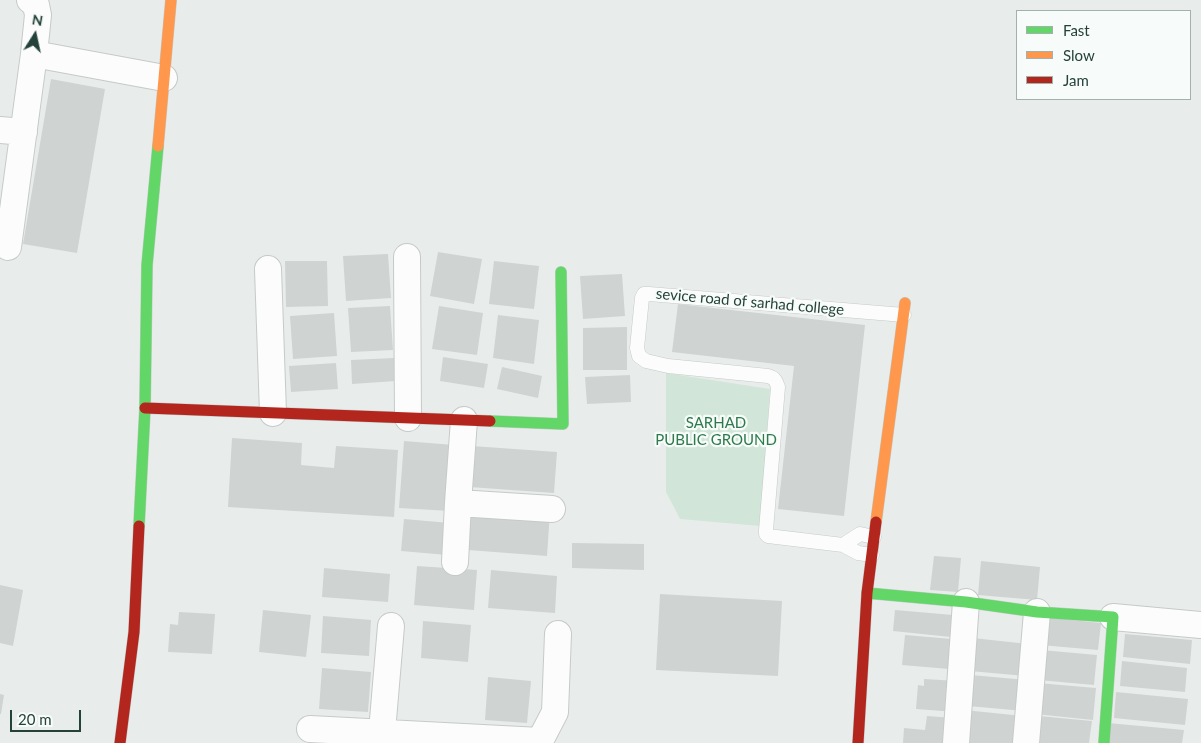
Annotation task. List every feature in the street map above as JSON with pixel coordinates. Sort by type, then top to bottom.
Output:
[{"type":"street","points":[[8,247],[12,131],[34,54],[38,15],[36,5],[30,0]]},
{"type":"street","points":[[120,743],[134,632],[145,408],[147,265],[171,0]]},
{"type":"street","points":[[34,54],[164,78]]},
{"type":"street","points":[[408,257],[408,418]]},
{"type":"street","points":[[268,269],[273,413]]},
{"type":"street","points":[[145,408],[563,424],[561,272]]},
{"type":"street","points":[[858,743],[867,594],[904,309]]},
{"type":"street","points":[[455,562],[464,420]]},
{"type":"street","points":[[458,503],[552,509]]},
{"type":"street","points":[[867,594],[966,602],[1037,612],[1201,625]]},
{"type":"street","points":[[956,743],[966,602]]},
{"type":"street","points":[[1026,743],[1037,612]]},
{"type":"street","points":[[1104,743],[1113,617]]},
{"type":"street","points":[[381,738],[391,626]]},
{"type":"street","points":[[310,729],[381,738],[540,742],[555,712],[558,634]]},
{"type":"lane","name":"sevice road of sarhad college","points":[[844,545],[768,536],[766,534],[778,387],[776,381],[773,377],[768,376],[668,366],[646,361],[638,356],[637,348],[642,298],[644,294],[649,294],[904,309]]},
{"type":"lane","points":[[872,555],[858,553],[844,545],[860,534],[874,537]]},
{"type":"green space","name":"SARHAD PUBLIC GROUND","points":[[666,373],[770,389],[760,526],[680,519],[666,492]]},
{"type":"building","points":[[51,79],[105,89],[77,253],[23,244]]},
{"type":"building","points":[[438,252],[482,259],[474,304],[430,296]]},
{"type":"building","points":[[388,254],[391,298],[346,301],[343,256]]},
{"type":"building","points":[[285,261],[327,261],[328,306],[286,307]]},
{"type":"building","points":[[494,261],[539,266],[534,309],[489,304]]},
{"type":"building","points":[[622,274],[625,316],[583,319],[580,276]]},
{"type":"building","points":[[678,304],[865,325],[844,516],[778,509],[794,366],[672,352]]},
{"type":"building","points":[[390,306],[393,350],[351,352],[348,308]]},
{"type":"building","points":[[439,306],[483,313],[477,355],[432,349]]},
{"type":"building","points":[[334,313],[337,356],[293,359],[290,316]]},
{"type":"building","points":[[498,315],[539,320],[534,364],[493,358]]},
{"type":"building","points":[[627,327],[627,370],[583,370],[583,328]]},
{"type":"building","points":[[443,357],[488,364],[484,388],[440,381]]},
{"type":"building","points":[[394,358],[396,381],[352,384],[351,360]]},
{"type":"building","points":[[336,363],[338,389],[291,392],[289,366]]},
{"type":"building","points":[[502,367],[542,376],[538,398],[497,389]]},
{"type":"building","points":[[630,375],[631,402],[587,404],[585,377]]},
{"type":"building","points":[[232,438],[302,443],[301,465],[334,468],[336,446],[398,450],[394,517],[228,507]]},
{"type":"building","points":[[404,441],[454,445],[450,511],[399,508]]},
{"type":"building","points":[[472,446],[557,452],[554,493],[469,487]]},
{"type":"building","points":[[471,506],[550,512],[547,556],[468,550]]},
{"type":"building","points":[[404,519],[450,523],[447,555],[401,551]]},
{"type":"building","points":[[572,543],[644,544],[644,570],[572,568]]},
{"type":"building","points":[[934,556],[961,558],[958,592],[930,590]]},
{"type":"building","points":[[981,561],[1040,567],[1037,600],[978,595]]},
{"type":"building","points":[[417,566],[477,570],[474,610],[414,605]]},
{"type":"building","points":[[324,568],[390,574],[388,602],[322,597]]},
{"type":"building","points":[[491,570],[557,576],[555,613],[488,608]]},
{"type":"building","points":[[0,585],[23,590],[13,646],[0,643]]},
{"type":"building","points":[[660,594],[782,601],[778,676],[656,670]]},
{"type":"building","points":[[263,610],[311,615],[306,657],[259,652]]},
{"type":"building","points":[[895,610],[953,615],[951,637],[893,631]]},
{"type":"building","points":[[179,612],[215,614],[212,654],[168,652],[170,624],[178,625]]},
{"type":"building","points":[[323,616],[371,620],[369,656],[321,653]]},
{"type":"building","points":[[1042,617],[1101,623],[1098,650],[1040,645]]},
{"type":"building","points":[[423,621],[471,625],[468,662],[421,658]]},
{"type":"building","points":[[1125,634],[1192,640],[1190,664],[1123,657]]},
{"type":"building","points":[[905,635],[952,639],[949,669],[902,665]]},
{"type":"building","points":[[973,638],[1028,644],[1025,676],[970,671]]},
{"type":"building","points":[[1041,650],[1097,655],[1094,685],[1038,680]]},
{"type":"building","points":[[1122,661],[1187,668],[1185,692],[1120,686]]},
{"type":"building","points":[[322,668],[371,672],[368,712],[319,709]]},
{"type":"building","points":[[971,675],[1027,680],[1024,711],[968,706]]},
{"type":"building","points":[[488,677],[531,681],[527,723],[485,720]]},
{"type":"building","points":[[924,679],[958,681],[956,712],[916,709],[918,685],[924,686]]},
{"type":"building","points":[[1038,683],[1096,688],[1093,720],[1035,714]]},
{"type":"building","points":[[1116,692],[1188,699],[1185,725],[1114,718]]},
{"type":"building","points":[[0,694],[4,695],[1,714],[0,714]]},
{"type":"building","points":[[964,710],[1023,716],[1021,743],[965,743]]},
{"type":"building","points":[[927,716],[953,718],[952,743],[903,743],[904,728],[925,730]]},
{"type":"building","points":[[1039,716],[1092,721],[1089,743],[1036,743]]},
{"type":"building","points":[[1108,723],[1184,730],[1182,743],[1106,743]]},
{"type":"traffic: fast","points":[[139,526],[145,408],[147,265],[158,146]]},
{"type":"traffic: fast","points":[[490,421],[563,424],[561,272]]},
{"type":"traffic: fast","points":[[867,593],[966,602],[1037,612],[1113,617],[1104,743]]},
{"type":"traffic: slow","points":[[158,146],[171,0]]},
{"type":"traffic: slow","points":[[876,522],[905,303]]},
{"type":"traffic: jam","points":[[145,408],[490,421]]},
{"type":"traffic: jam","points":[[858,743],[867,593],[876,522]]},
{"type":"traffic: jam","points":[[120,743],[134,632],[139,526]]}]
